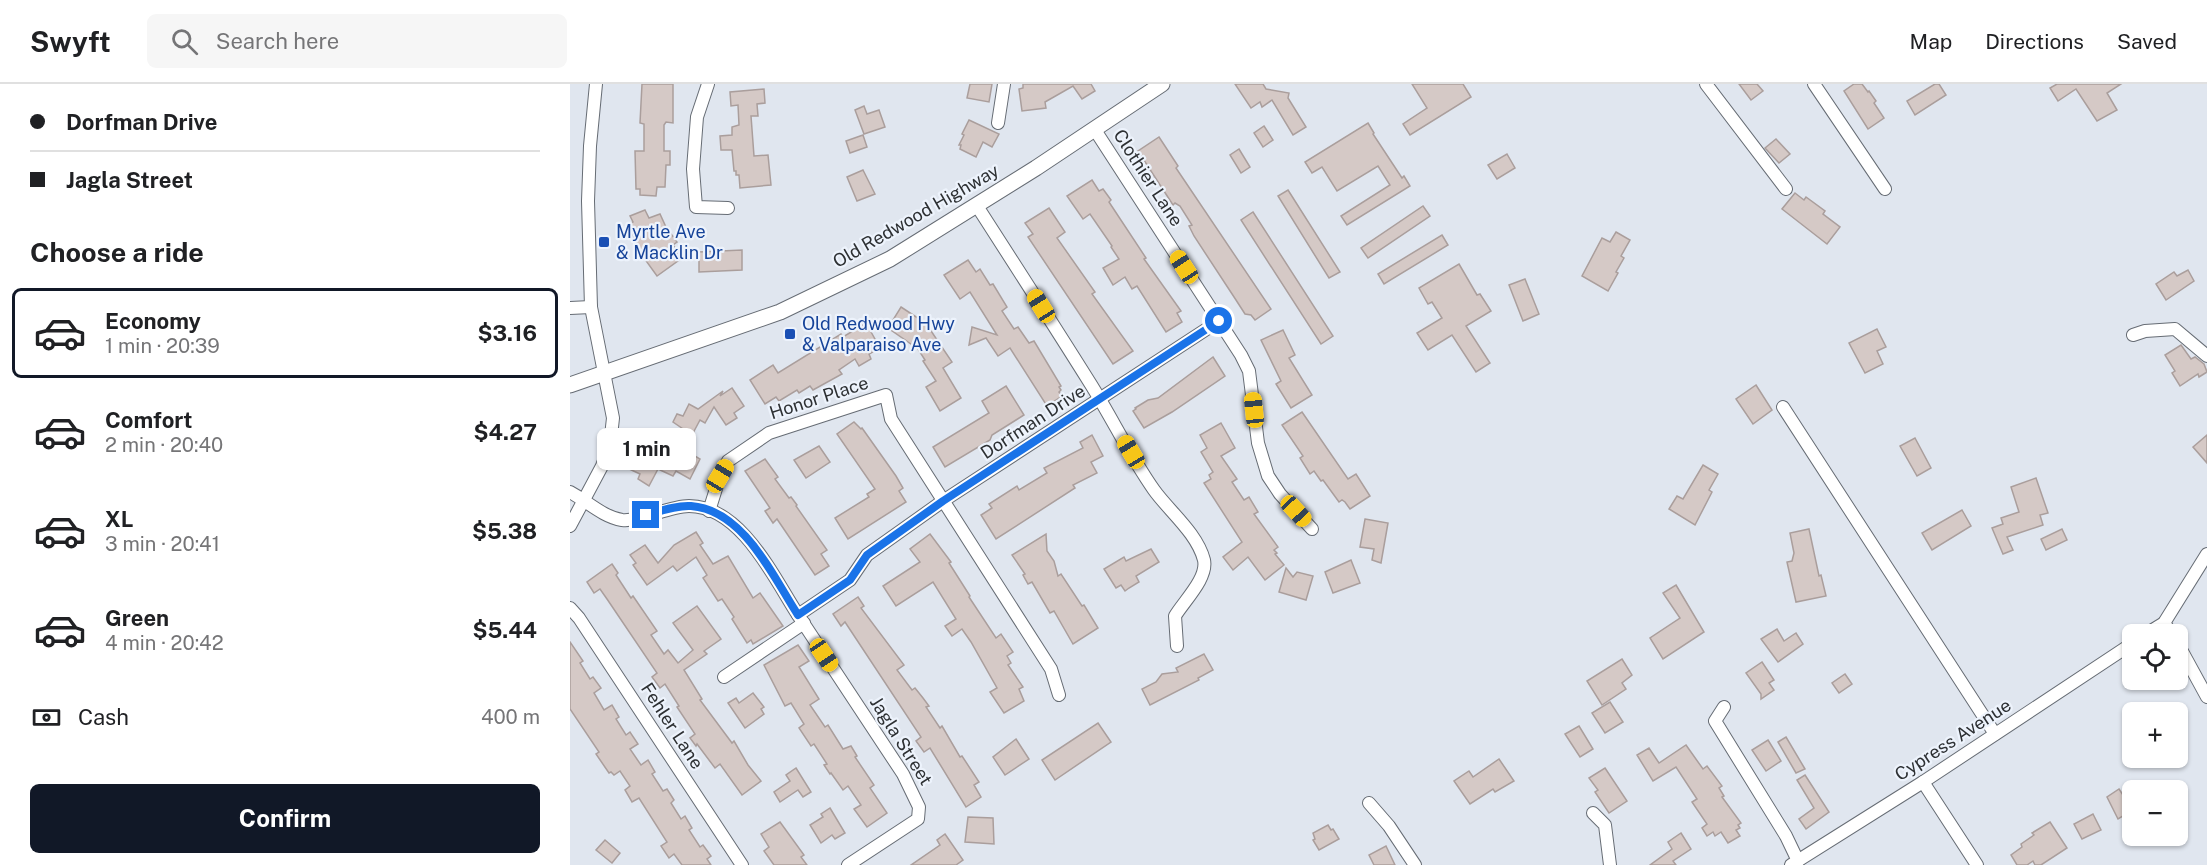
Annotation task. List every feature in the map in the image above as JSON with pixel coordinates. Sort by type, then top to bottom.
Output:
[{"type":"main road","name":"Old Redwood Highway","points":[[570,385],[780,312],[890,259],[977,206],[1162,84]]},
{"type":"street","points":[[570,526],[602,466],[610,445],[613,418],[591,307],[588,201],[596,84]]},
{"type":"street","points":[[708,84],[698,117],[693,169],[696,207],[728,208]]},
{"type":"street","points":[[998,123],[1004,84]]},
{"type":"street","points":[[1706,84],[1786,189]]},
{"type":"street","points":[[1814,84],[1885,189]]},
{"type":"street","name":"Clothier Lane","points":[[1095,130],[1249,371],[1258,443],[1268,476],[1280,494],[1312,529]]},
{"type":"street","points":[[977,206],[1100,399],[1154,490],[1181,521],[1204,561],[1197,586],[1175,616],[1177,646]]},
{"type":"street","points":[[570,308],[591,307]]},
{"type":"street","name":"Dorfman Drive","points":[[801,619],[850,580],[867,555],[943,501],[1219,321]]},
{"type":"street","points":[[2133,334],[2175,329],[2207,356]]},
{"type":"street","name":"Honor Place","points":[[709,511],[720,476],[728,461],[770,433],[886,394],[891,419],[1051,669],[1059,695]]},
{"type":"street","points":[[1783,407],[1995,734]]},
{"type":"street","name":"Jagla Street","points":[[570,492],[585,499],[599,510],[624,520],[666,509],[691,506],[709,511],[732,524],[752,544],[903,774],[919,807],[918,819],[848,865]]},
{"type":"street","points":[[2164,623],[2207,554]]},
{"type":"street","name":"Fehler Lane","points":[[570,608],[579,618],[742,865]]},
{"type":"street","points":[[724,677],[801,619]]},
{"type":"street","name":"Cypress Avenue","points":[[1794,863],[1923,782],[2122,650]]},
{"type":"street","points":[[2188,662],[2207,697]]},
{"type":"street","points":[[1724,707],[1715,721],[1786,836],[1794,863]]},
{"type":"street","points":[[1923,782],[1977,865]]},
{"type":"street","points":[[1369,803],[1389,826],[1415,865]]},
{"type":"street","points":[[1593,813],[1600,817],[1605,825],[1610,865]]},
{"type":"building","points":[[642,84],[673,84],[673,123],[666,122],[664,125],[664,151],[670,151],[670,165],[666,165],[665,187],[657,187],[656,196],[640,195],[640,189],[636,189],[635,151],[644,151],[644,124],[640,123]]},
{"type":"building","points":[[970,84],[992,84],[989,102],[967,98]]},
{"type":"building","points":[[1023,84],[1091,84],[1095,91],[1082,99],[1073,86],[1045,102],[1046,108],[1022,111],[1019,89],[1023,88]]},
{"type":"building","points":[[1235,84],[1263,84],[1266,89],[1289,93],[1288,98],[1306,127],[1293,135],[1272,100],[1262,107],[1260,102],[1251,108]]},
{"type":"building","points":[[1412,84],[1463,84],[1471,97],[1410,135],[1403,124],[1427,108]]},
{"type":"building","points":[[1739,84],[1757,84],[1763,91],[1751,100]]},
{"type":"building","points":[[1854,84],[1862,84],[1869,91],[1884,118],[1868,129],[1844,91]]},
{"type":"building","points":[[1935,84],[1939,84],[1946,95],[1915,115],[1907,101]]},
{"type":"building","points":[[2057,84],[2121,84],[2107,93],[2117,110],[2097,121],[2076,89],[2058,101],[2050,88]]},
{"type":"building","points":[[764,89],[765,103],[757,104],[758,116],[751,116],[754,156],[768,155],[771,185],[740,188],[739,175],[736,175],[734,171],[732,150],[721,150],[720,136],[732,135],[732,127],[739,125],[738,105],[731,106],[730,92]]},
{"type":"building","points":[[864,106],[867,114],[879,110],[885,127],[864,134],[855,110]]},
{"type":"building","points":[[969,120],[999,134],[992,147],[983,142],[976,157],[960,149],[961,145],[959,145]]},
{"type":"building","points":[[1368,123],[1402,178],[1404,176],[1410,186],[1347,225],[1341,216],[1390,185],[1378,166],[1337,191],[1322,167],[1312,173],[1305,162]]},
{"type":"building","points":[[1264,126],[1273,140],[1263,147],[1254,133]]},
{"type":"building","points":[[863,135],[867,147],[850,153],[846,141]]},
{"type":"building","points":[[1159,137],[1178,166],[1176,168],[1271,309],[1255,320],[1251,315],[1245,314],[1194,236],[1189,226],[1192,225],[1180,206],[1175,203],[1173,205],[1138,151]]},
{"type":"building","points":[[1776,139],[1790,154],[1779,163],[1765,148]]},
{"type":"building","points":[[1239,149],[1250,167],[1241,173],[1230,155]]},
{"type":"building","points":[[1507,154],[1515,168],[1497,179],[1488,165]]},
{"type":"building","points":[[863,170],[875,194],[857,201],[847,177]]},
{"type":"building","points":[[1092,180],[1099,191],[1103,189],[1111,200],[1109,202],[1146,258],[1144,259],[1181,311],[1177,313],[1182,322],[1166,332],[1137,286],[1132,289],[1125,277],[1113,285],[1103,268],[1119,259],[1090,214],[1083,219],[1067,196]]},
{"type":"building","points":[[1288,190],[1340,272],[1329,278],[1278,196]]},
{"type":"building","points":[[1795,193],[1804,200],[1806,197],[1825,211],[1823,214],[1840,227],[1827,244],[1782,209]]},
{"type":"building","points":[[1423,206],[1430,216],[1368,258],[1361,248]]},
{"type":"building","points":[[1049,208],[1065,232],[1057,238],[1095,292],[1092,294],[1133,351],[1113,364],[1028,237],[1033,234],[1025,223]]},
{"type":"building","points":[[645,210],[649,218],[660,214],[677,242],[673,245],[682,258],[657,276],[639,251],[629,224],[633,222],[630,216]]},
{"type":"building","points":[[1253,212],[1333,336],[1321,344],[1241,220]]},
{"type":"building","points":[[1616,232],[1630,240],[1621,256],[1624,258],[1616,272],[1618,273],[1608,291],[1582,276],[1602,238],[1610,242]]},
{"type":"building","points":[[1442,235],[1448,245],[1384,284],[1378,274]]},
{"type":"building","points":[[742,250],[742,270],[699,272],[699,252]]},
{"type":"building","points":[[968,260],[976,272],[980,269],[990,285],[993,284],[1007,307],[1002,311],[1014,329],[1018,327],[1029,343],[1034,341],[1061,386],[1059,392],[1062,396],[1047,406],[1010,348],[998,356],[986,338],[969,345],[972,327],[997,335],[970,292],[960,299],[944,275]]},
{"type":"building","points":[[1459,264],[1477,295],[1480,294],[1491,311],[1466,326],[1490,363],[1476,372],[1452,335],[1428,350],[1417,333],[1442,318],[1432,302],[1428,304],[1419,288]]},
{"type":"building","points":[[2188,270],[2194,281],[2166,300],[2156,284],[2174,272],[2177,276]]},
{"type":"building","points":[[1525,279],[1539,314],[1523,321],[1509,285]]},
{"type":"building","points":[[901,307],[930,326],[929,328],[952,362],[943,368],[961,398],[940,411],[926,387],[936,381],[923,361],[925,360],[918,349],[888,328]]},
{"type":"building","points":[[866,323],[880,348],[869,354],[871,359],[859,366],[855,359],[839,370],[842,374],[813,390],[810,386],[799,393],[797,390],[779,401],[776,397],[765,404],[750,380],[773,365],[778,373],[841,334],[843,337]]},
{"type":"building","points":[[1877,329],[1886,347],[1877,351],[1883,364],[1865,373],[1849,343]]},
{"type":"building","points":[[1283,330],[1295,355],[1289,358],[1312,395],[1291,408],[1276,384],[1281,381],[1261,340]]},
{"type":"building","points":[[2181,345],[2191,359],[2195,357],[2204,364],[2207,372],[2199,377],[2198,374],[2180,386],[2172,373],[2175,371],[2165,355]]},
{"type":"building","points":[[1213,357],[1225,376],[1144,428],[1133,411],[1135,408],[1148,400],[1158,398]]},
{"type":"building","points":[[1756,385],[1772,410],[1753,424],[1736,399]]},
{"type":"building","points":[[1006,386],[1024,415],[992,435],[990,440],[945,467],[933,447],[989,413],[982,401]]},
{"type":"building","points":[[732,388],[744,406],[734,413],[737,418],[726,425],[714,407],[705,423],[700,420],[692,435],[673,422],[677,414],[683,416],[689,404],[698,409],[723,391],[720,396]]},
{"type":"building","points":[[1302,412],[1348,479],[1356,474],[1370,496],[1350,509],[1342,500],[1339,502],[1314,471],[1310,474],[1300,458],[1303,456],[1282,425]]},
{"type":"building","points":[[854,422],[862,428],[896,476],[903,488],[899,491],[906,502],[848,539],[835,518],[869,497],[867,494],[875,489],[837,434]]},
{"type":"building","points":[[1221,423],[1235,448],[1221,456],[1237,479],[1232,482],[1244,500],[1249,497],[1258,512],[1254,514],[1278,547],[1274,550],[1277,553],[1275,554],[1284,565],[1265,580],[1248,557],[1233,570],[1223,557],[1242,542],[1204,483],[1211,479],[1209,475],[1213,472],[1201,452],[1207,448],[1200,435]]},
{"type":"building","points":[[1092,435],[1103,456],[1091,462],[1097,473],[1073,485],[1075,488],[996,539],[981,515],[992,508],[989,504],[1017,486],[1019,490],[1047,473],[1044,468],[1083,448],[1080,442]]},
{"type":"building","points":[[2207,435],[2207,463],[2193,447]]},
{"type":"building","points":[[1915,438],[1931,468],[1917,476],[1900,446]]},
{"type":"building","points":[[819,446],[830,462],[806,478],[794,460]]},
{"type":"building","points":[[680,447],[700,459],[690,479],[676,471],[673,476],[658,469],[649,486],[638,479],[640,474],[629,469],[639,450],[671,464]]},
{"type":"building","points":[[765,459],[778,477],[775,479],[797,505],[827,550],[821,554],[829,566],[815,575],[777,519],[773,523],[765,511],[770,508],[745,471]]},
{"type":"building","points":[[1703,465],[1718,474],[1709,490],[1712,492],[1695,525],[1669,509],[1677,496],[1683,499]]},
{"type":"building","points":[[2036,478],[2048,513],[2040,515],[2043,525],[2007,537],[2013,550],[2003,554],[1992,528],[2003,524],[2001,518],[2019,512],[2011,487]]},
{"type":"building","points":[[1962,510],[1971,526],[1932,550],[1922,533]]},
{"type":"building","points":[[1365,519],[1388,523],[1381,563],[1372,560],[1374,549],[1360,547]]},
{"type":"building","points":[[1809,529],[1819,576],[1821,575],[1826,596],[1796,602],[1787,562],[1792,561],[1794,553],[1790,533]]},
{"type":"building","points":[[2062,529],[2067,540],[2046,550],[2041,539]]},
{"type":"building","points":[[696,532],[703,543],[700,545],[713,564],[728,556],[753,598],[760,593],[783,626],[753,644],[751,640],[747,643],[722,599],[718,601],[703,578],[707,575],[696,557],[677,571],[673,566],[647,585],[633,565],[636,563],[630,555],[645,545],[658,563],[674,545]]},
{"type":"building","points":[[930,534],[951,562],[949,563],[969,597],[996,638],[1001,634],[1013,652],[1007,656],[1011,663],[1008,665],[1023,687],[1019,689],[1024,701],[1004,713],[990,692],[997,688],[971,642],[962,629],[952,636],[945,626],[956,619],[933,582],[896,606],[883,586],[920,562],[910,549]]},
{"type":"building","points":[[1046,534],[1047,551],[1054,561],[1058,576],[1061,574],[1098,628],[1073,644],[1054,611],[1050,613],[1032,582],[1028,584],[1023,575],[1025,574],[1012,555]]},
{"type":"building","points":[[1151,549],[1159,562],[1136,576],[1139,582],[1125,591],[1121,585],[1116,588],[1104,569],[1124,557],[1126,561]]},
{"type":"building","points":[[1351,560],[1360,583],[1333,593],[1325,572]]},
{"type":"building","points":[[612,564],[618,573],[616,575],[631,598],[633,596],[657,631],[651,635],[664,654],[668,650],[678,663],[693,650],[673,623],[697,606],[721,639],[704,651],[707,654],[684,670],[702,699],[700,700],[732,743],[734,741],[748,765],[761,781],[742,795],[720,764],[715,768],[690,738],[695,734],[665,684],[660,688],[652,677],[657,673],[607,599],[600,589],[594,593],[587,582]]},
{"type":"building","points":[[1286,568],[1293,577],[1297,572],[1313,576],[1306,600],[1279,592]]},
{"type":"building","points":[[1676,585],[1704,632],[1663,659],[1650,638],[1680,618],[1663,593]]},
{"type":"building","points":[[858,597],[864,606],[861,608],[904,665],[897,670],[912,690],[915,688],[929,706],[926,707],[940,728],[942,726],[960,757],[962,756],[979,782],[974,785],[981,797],[966,807],[930,748],[924,752],[916,741],[921,737],[845,622],[841,626],[833,614]]},
{"type":"building","points":[[1777,629],[1784,641],[1796,633],[1803,644],[1778,662],[1761,639]]},
{"type":"building","points":[[570,642],[583,661],[580,663],[590,679],[593,677],[601,688],[594,693],[604,710],[612,705],[619,717],[616,719],[626,735],[630,732],[638,744],[630,749],[641,765],[648,760],[655,772],[652,774],[663,791],[667,789],[674,800],[671,803],[681,819],[685,816],[692,828],[689,830],[700,847],[703,845],[711,856],[707,859],[711,865],[682,865],[674,854],[669,858],[661,846],[667,842],[639,798],[632,802],[625,790],[630,786],[620,771],[614,775],[609,773],[596,754],[599,752],[570,709]]},
{"type":"building","points":[[798,645],[809,661],[799,667],[819,699],[810,705],[825,727],[828,725],[843,749],[851,746],[857,756],[855,757],[874,785],[870,788],[887,813],[867,827],[854,809],[861,805],[848,786],[843,790],[830,774],[824,765],[827,764],[814,744],[811,746],[799,728],[804,724],[791,703],[785,706],[764,665]]},
{"type":"building","points":[[1204,654],[1213,670],[1198,678],[1199,680],[1150,705],[1142,689],[1156,682],[1162,674],[1178,672],[1176,668]]},
{"type":"building","points":[[1622,659],[1632,675],[1622,683],[1626,689],[1602,705],[1587,681]]},
{"type":"building","points":[[1762,662],[1774,680],[1769,683],[1774,690],[1761,699],[1761,694],[1746,673]]},
{"type":"building","points":[[1845,674],[1852,684],[1839,693],[1832,683]]},
{"type":"building","points":[[753,693],[764,707],[761,709],[764,714],[745,728],[728,703],[736,698],[739,703]]},
{"type":"building","points":[[1610,702],[1623,722],[1605,733],[1592,713]]},
{"type":"building","points":[[1098,723],[1111,742],[1055,780],[1042,760]]},
{"type":"building","points":[[1579,726],[1593,749],[1580,757],[1565,734]]},
{"type":"building","points":[[1786,737],[1805,769],[1796,773],[1778,742]]},
{"type":"building","points":[[1016,739],[1029,759],[1005,775],[993,757]]},
{"type":"building","points":[[1768,740],[1781,761],[1766,771],[1752,750]]},
{"type":"building","points":[[1686,745],[1703,769],[1707,766],[1722,786],[1719,788],[1724,796],[1722,797],[1741,823],[1738,825],[1740,828],[1736,830],[1740,836],[1728,843],[1721,832],[1715,836],[1713,832],[1707,836],[1702,828],[1707,824],[1692,802],[1697,799],[1676,767],[1653,781],[1637,755],[1649,748],[1659,763]]},
{"type":"building","points":[[1499,759],[1514,781],[1495,792],[1493,789],[1470,804],[1454,781],[1469,771],[1473,777]]},
{"type":"building","points":[[796,768],[811,792],[803,797],[798,790],[780,802],[774,792],[790,781],[786,775]]},
{"type":"building","points":[[1605,768],[1627,801],[1609,813],[1595,792],[1598,790],[1589,778]]},
{"type":"building","points":[[1805,775],[1829,812],[1806,829],[1799,819],[1814,808],[1797,780]]},
{"type":"building","points":[[2119,789],[2122,794],[2122,817],[2118,819],[2107,797]]},
{"type":"building","points":[[830,808],[845,833],[835,839],[832,835],[821,843],[810,825],[823,817],[821,814]]},
{"type":"building","points":[[2093,814],[2101,830],[2082,839],[2074,824]]},
{"type":"building","points":[[968,817],[993,818],[994,844],[965,842]]},
{"type":"building","points":[[780,822],[804,855],[801,857],[807,865],[774,865],[764,851],[769,847],[761,834]]},
{"type":"building","points":[[2050,822],[2067,848],[2041,865],[2035,865],[2033,861],[2027,865],[2017,865],[2011,855],[2034,835],[2032,833]]},
{"type":"building","points":[[1328,825],[1339,839],[1319,850],[1313,840],[1315,839],[1313,833]]},
{"type":"building","points":[[1681,833],[1691,849],[1673,861],[1676,865],[1650,865],[1672,849],[1668,842]]},
{"type":"building","points":[[945,834],[963,860],[956,865],[911,865],[940,845],[937,840]]},
{"type":"building","points":[[605,840],[620,853],[612,863],[596,850]]},
{"type":"building","points":[[1386,846],[1395,865],[1374,865],[1369,855]]},
{"type":"place","name":"Myrtle Ave & Macklin Dr","points":[[604,242]]},
{"type":"place","name":"Old Redwood Hwy & Valparaiso Ave","points":[[790,334]]},
{"type":"route","points":[[646,515],[666,509],[691,506],[726,519],[739,529],[752,544],[798,615],[850,580],[867,555],[943,501],[1219,321]]}]
